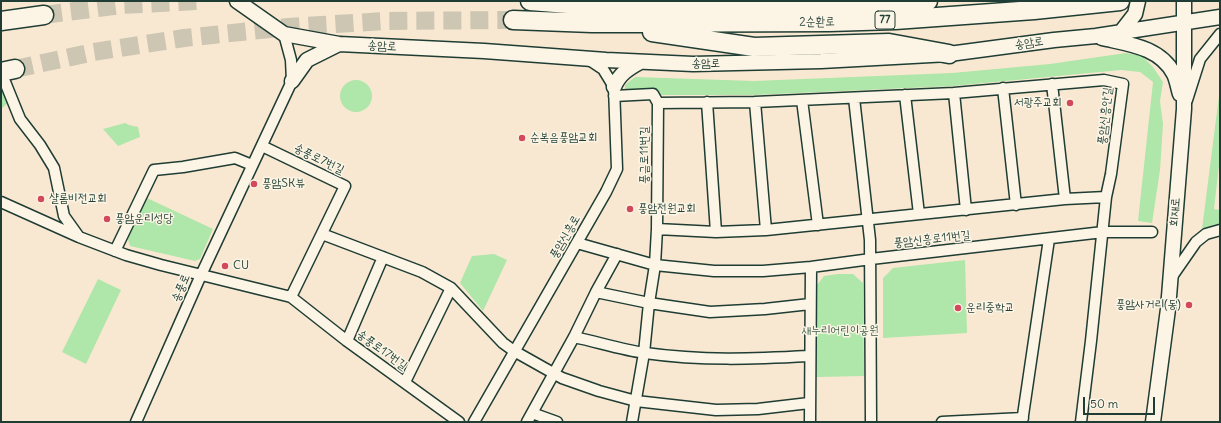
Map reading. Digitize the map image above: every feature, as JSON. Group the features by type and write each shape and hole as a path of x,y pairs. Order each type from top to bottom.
{"highway":[{"name":"2순환로","path":"530,1 618,8 846,5 928,1"},
{"name":"2순환로","path":"513,20 592,23 829,22 895,20 1034,10 1120,1"},
{"path":"1,21 44,15"},
{"path":"592,23 754,47 889,43 949,54"}],"street":[{"name":"송암로","path":"236,1 284,34 339,44 484,50 588,59 693,64 821,61 949,54 1096,36 1220,17"},
{"path":"1121,32 1135,14 1138,1"},
{"name":"회재로","path":"1153,422 1171,278 1175,209 1184,110 1184,1"},
{"name":"송풍로","path":"136,422 201,275 292,81 291,60 284,34"},
{"path":"1184,110 1200,59 1220,34"},
{"path":"1096,36 1146,49 1160,56 1169,66 1174,75 1184,110"},
{"path":"292,81 307,60 339,44"},
{"name":"풍암신흥로","path":"474,422 577,243 617,169 614,91 603,69 588,59"},
{"path":"640,62 629,68 617,78 614,91 653,94 658,103"},
{"path":"7,74 20,120 40,144 54,168 64,216 80,237"},
{"name":"풍암신흥안길","path":"658,103 755,102 954,93 1104,80 1123,84 1111,174 1106,197 1103,232"},
{"path":"1052,84 1065,199"},
{"path":"1003,88 1016,205"},
{"path":"954,93 966,210"},
{"path":"905,95 919,214"},
{"path":"854,98 868,219 871,259 871,422"},
{"path":"802,100 818,225"},
{"path":"707,102 716,232"},
{"path":"755,102 766,230"},
{"name":"풍금로11번길","path":"632,422 644,353 658,229 658,103"},
{"name":"송풍로7번길","path":"262,146 345,186 322,234"},
{"path":"115,250 154,170 183,167 235,158 252,165"},
{"path":"658,229 716,232 766,230 1065,199 1106,197"},
{"name":"송풍로17번길","path":"1,202 80,237 115,250 162,265 291,297 347,341 459,422"},
{"path":"1171,278 1196,242 1206,234 1220,230"},
{"path":"1081,422 1103,232"},
{"name":"풍암신흥로11번길","path":"577,243 655,265 714,271 763,271 811,268 871,259 1048,240 1103,232 1152,232"},
{"path":"291,297 322,234 422,272 451,288 502,343 562,378 636,401 716,410 758,409 809,403"},
{"path":"942,422 1022,420 1048,240"},
{"path":"557,422 529,418 574,337 617,254"},
{"path":"347,341 383,257"},
{"path":"810,422 809,356 811,268"},
{"path":"405,382 451,288"},
{"path":"596,292 649,303 710,312 765,309 810,304"},
{"path":"574,337 644,353 703,359 751,360 809,356"}],"green space":[{"path":"1126,53 1142,56 1153,67 1163,82 1160,101 1163,124 1160,170 1152,223 1138,221 1153,82 1140,72 1121,70 953,86 754,95 659,95 654,90 625,92 625,85 635,77 754,81 952,73 1050,64"},
{"path":"353,80 359,80 368,84 372,96 368,108 359,112 353,112 344,108 340,99 340,93 344,84"},
{"path":"1220,88 1220,157 1214,209 1220,210 1220,223 1202,229"},
{"path":"1,89 8,103 1,109"},
{"path":"125,123 138,127 140,137 118,146 103,129"},
{"path":"147,198 213,229 200,259 195,261 130,246 128,239"},
{"path":"494,254 507,260 483,311 460,283 472,256"},
{"path":"965,260 967,333 883,338 883,278 893,268"},
{"name":"새누리어린이공원","path":"853,274 863,283 864,376 816,377 817,285 824,276"},
{"path":"98,279 121,290 86,364 62,352"}],"tunnel":[{"path":"44,15 121,5 198,1"},
{"path":"15,69 94,52 184,38 289,27 385,21 513,20"}],"place":[{"name":"서광주교회","path":"1070,103"},
{"name":"순복음풍암교회","path":"522,138"},
{"name":"풍암SK뷰","path":"254,184"},
{"name":"샬롬비전교회","path":"41,199"},
{"name":"풍암전원교회","path":"630,209"},
{"name":"풍암운리성당","path":"107,219"},
{"name":"CU","path":"225,266"},
{"name":"풍암사거리(동)","path":"1189,305"},
{"name":"운리중학교","path":"958,308"}]}
